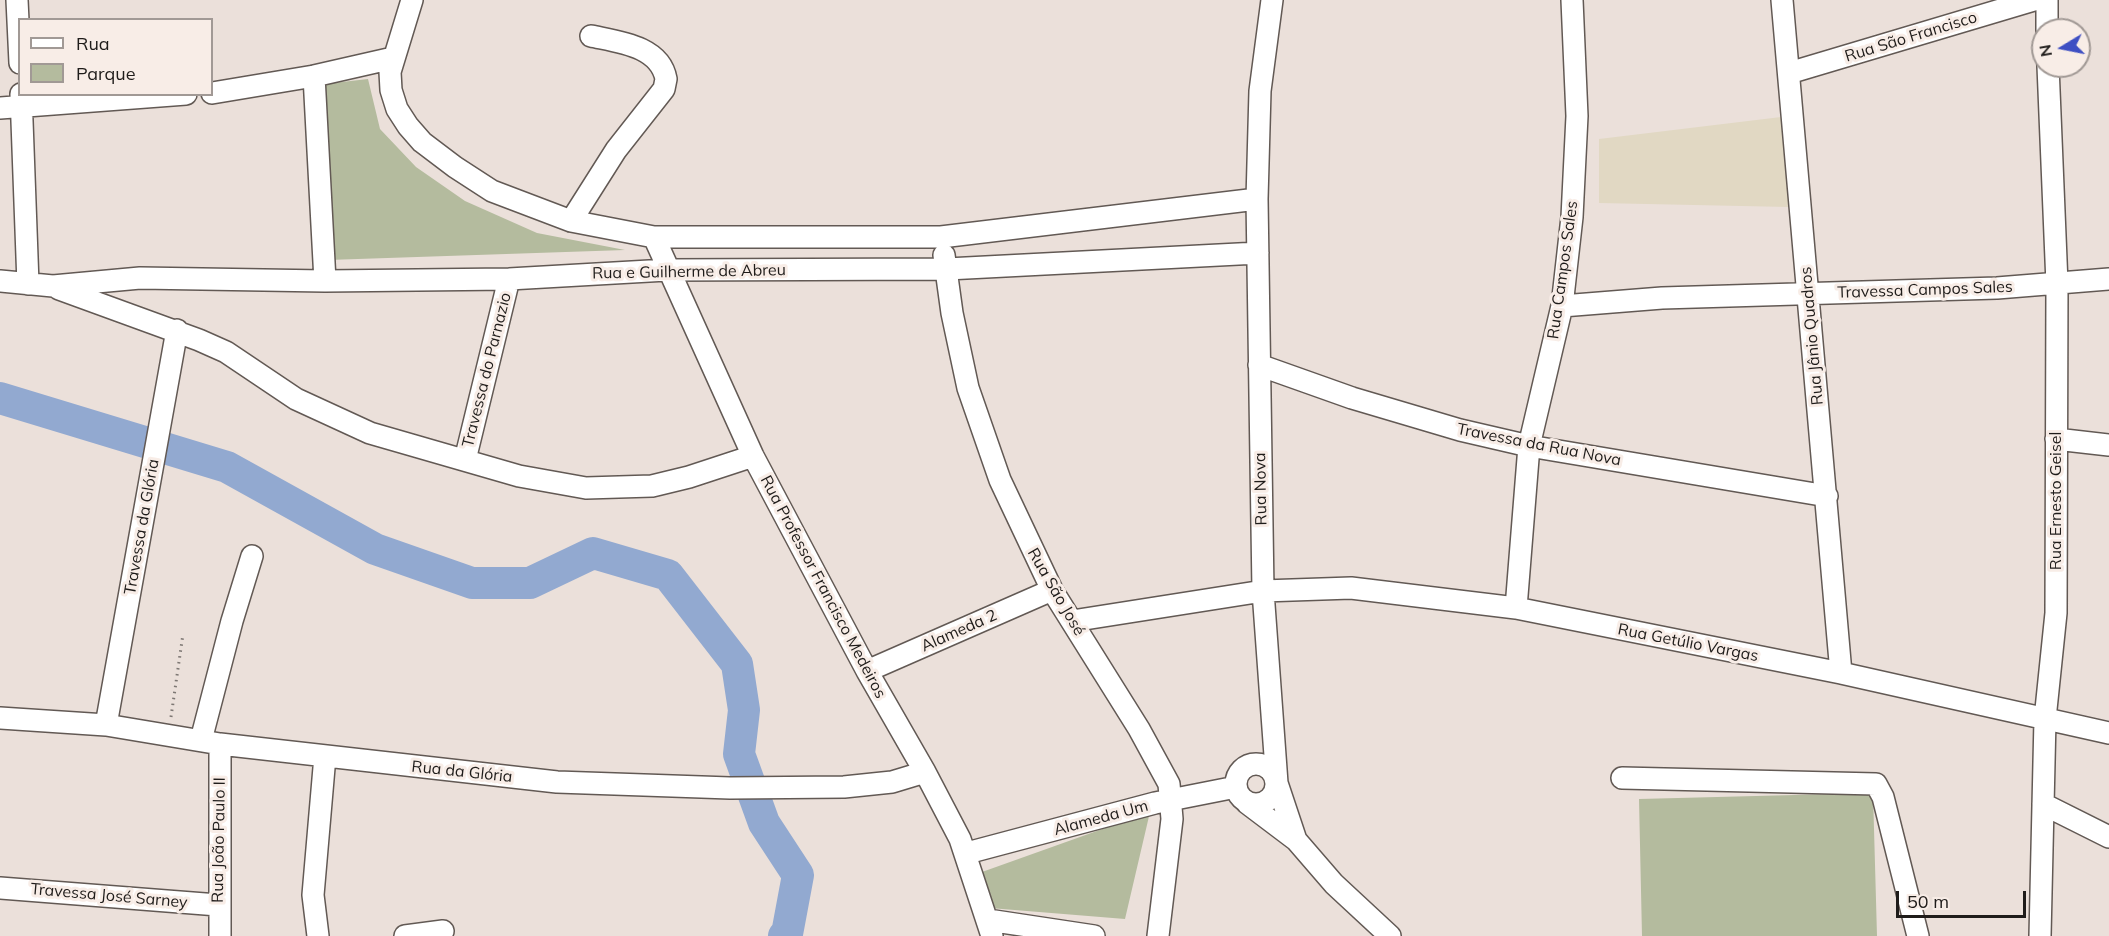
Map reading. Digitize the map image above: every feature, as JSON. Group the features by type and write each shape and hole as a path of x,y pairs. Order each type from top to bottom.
{"street":[{"path":"17,0 18,21"},
{"name":"Rua e Guilherme de Abreu","path":"412,0 390,72 397,110 422,142 492,190 571,221 654,237 940,237 1257,199"},
{"name":"Rua Nova","path":"1272,0 1260,91 1257,199 1263,591 1277,783 1296,840 1334,884 1390,936"},
{"name":"Rua Campos Sales","path":"1516,608 1521,514 1529,446 1562,306 1577,160 1572,0"},
{"name":"Rua Jânio Quadros","path":"1782,0 1841,673"},
{"name":"Rua São Francisco","path":"1789,73 2034,0"},
{"path":"2047,0 2047,18"},
{"path":"571,221 615,150 664,89 666,79 652,54 624,43 591,36"},
{"path":"213,93 314,76 393,58"},
{"path":"314,76 325,280"},
{"name":"Rua Ernesto Geisel","path":"2040,936 2044,720 2056,613 2057,284 2048,78"},
{"path":"0,108 21,99 120,96"},
{"path":"21,99 28,284"},
{"name":"Rua Professor Francisco Medeiros","path":"654,237 753,456 967,853 990,928"},
{"name":"Rua São José","path":"940,237 959,351 981,430 1021,529 1052,590 1157,760 1169,784 1172,800 1158,936"},
{"name":"Rua e Guilherme de Abreu","path":"53,286 140,278 509,279 667,270 947,269 1258,253"},
{"name":"Travessa do Parnazio","path":"465,460 509,279"},
{"name":"Travessa Campos Sales","path":"1562,306 1662,298 1944,291 2109,279"},
{"path":"0,281 53,286"},
{"name":"Travessa do Parnazio","path":"53,286 177,330 226,352 296,399 370,433 554,483 586,488 652,486 753,456"},
{"name":"Travessa da Glória","path":"106,725 177,330"},
{"name":"Travessa da Rua Nova","path":"1259,365 1352,398 1460,430 1529,446 1827,496"},
{"path":"2056,439 2109,445"},
{"name":"Rua João Paulo II","path":"220,936 211,742 232,621 252,556"},
{"name":"Rua Getúlio Vargas","path":"1263,591 1351,588 1516,608 1841,673 2109,733"},
{"name":"Alameda 2","path":"867,671 1052,590"},
{"path":"1072,621 1263,591"},
{"name":"Rua da Glória","path":"0,718 106,725 168,733 211,742 556,782 730,788 870,786 925,772"},
{"path":"1274,745 1238,774 1241,795 1296,840"},
{"path":"318,936 314,896 325,756"},
{"path":"1241,795 1260,804 1266,802 1271,797 1277,783 1267,768 1248,766"},
{"path":"1622,778 1876,784 1883,797 1918,936"},
{"name":"Alameda Um","path":"967,853 1172,800 1241,795"},
{"path":"2043,804 2109,837"},
{"name":"Travessa José Sarney","path":"0,888 219,905"},
{"path":"990,928 1094,936"},
{"path":"405,936 442,931"}],"path":[{"path":"168,733 183,634"}],"shaded area":[{"path":"1781,117 1789,207 1599,203 1599,139"}],"green space":[{"path":"368,79 380,129 416,167 465,201 537,233 625,250 328,260 316,85"},
{"path":"1873,793 1877,936 1642,936 1639,799"},
{"path":"1150,812 1125,919 990,908 982,872"}],"waterway":[{"path":"0,398 227,467 375,549 472,583 530,583 593,553 668,575 737,664 744,710 739,754 764,823 798,875 787,934 784,936"}]}
